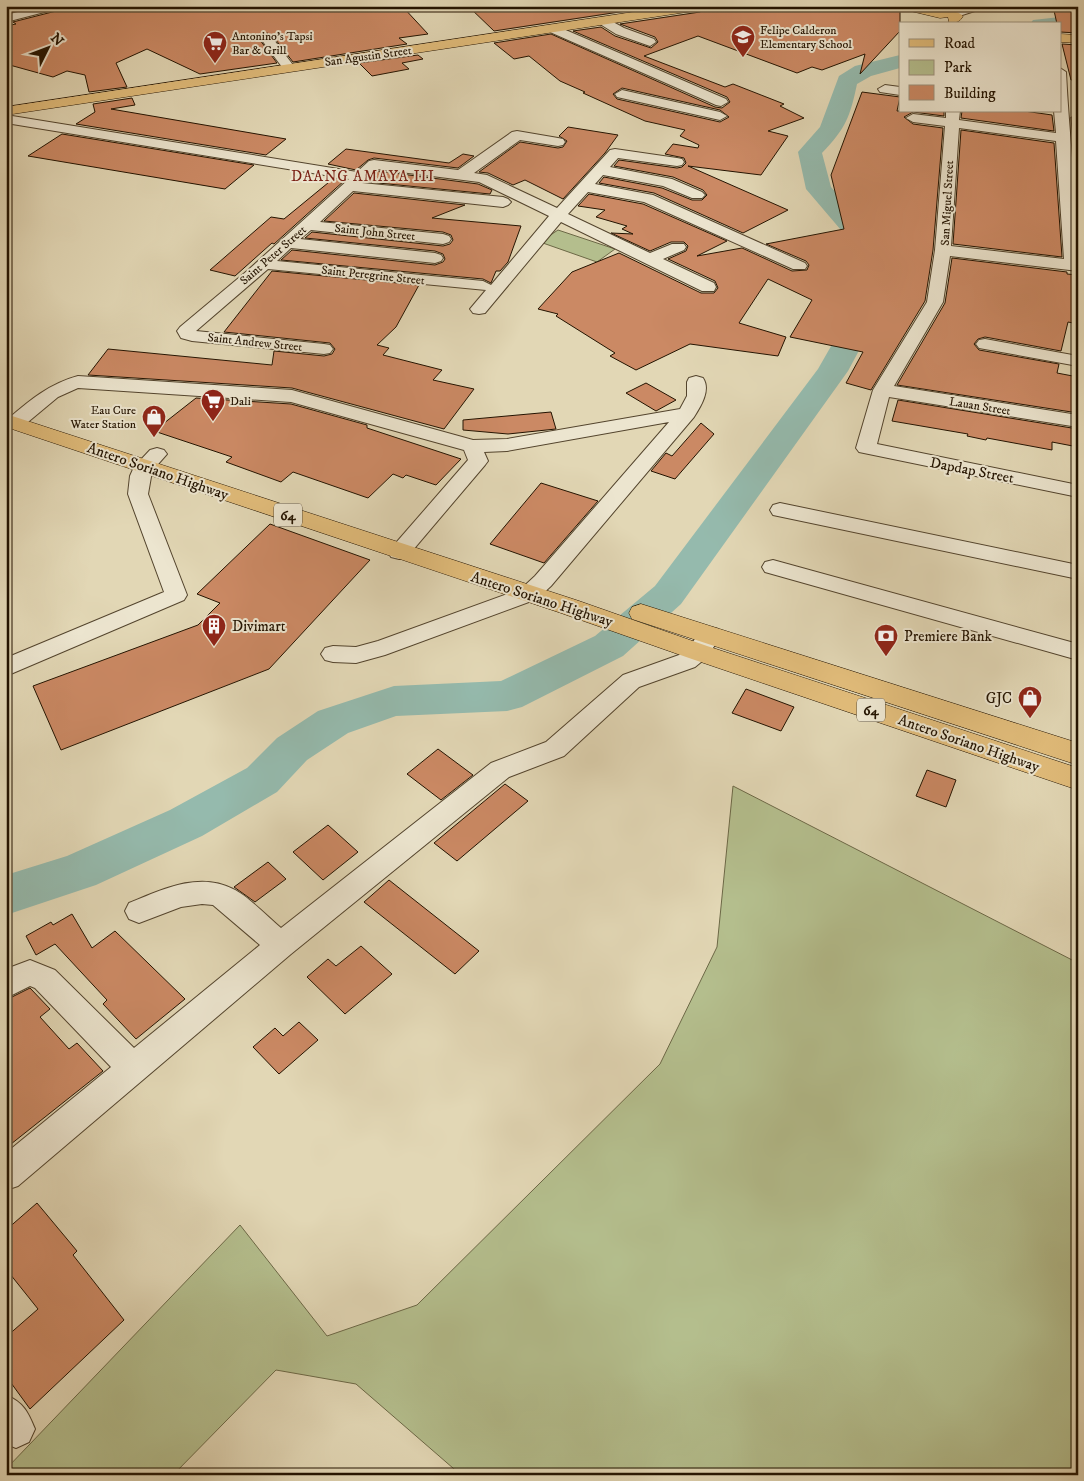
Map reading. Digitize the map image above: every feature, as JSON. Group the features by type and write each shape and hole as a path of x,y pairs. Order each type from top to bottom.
{"main road":[{"name":"San Agustin Street","path":"6,111 700,6"},
{"path":"906,6 940,14 939,16 942,18 958,19"},
{"path":"1062,38 1078,38"},
{"name":"Antero Soriano Highway","path":"14,414 669,631 1078,779"},
{"name":"Antero Soriano Highway","path":"704,644 1078,754"}],"street":[{"path":"6,9 11,6"},
{"path":"6,19 56,6"},
{"path":"958,19 980,6"},
{"path":"604,21 620,31 650,42"},
{"path":"554,29 665,78 720,109 617,95 665,78"},
{"path":"267,39 289,68"},
{"path":"885,89 899,91"},
{"path":"1054,112 1063,138 1076,266"},
{"path":"913,118 952,117 1063,138"},
{"name":"San Miguel Street","path":"952,117 943,250 1076,266"},
{"path":"6,118 357,181 503,202"},
{"path":"460,175 511,137 517,135 558,142"},
{"path":"479,309 559,214 615,153 676,162"},
{"name":"Saint Peter Street","path":"187,334 186,331 308,225 374,164 460,175"},
{"path":"600,170 667,182 697,195"},
{"path":"460,175 482,178 708,287"},
{"path":"584,187 648,198 799,266"},
{"name":"Saint John Street","path":"308,225 443,239"},
{"path":"650,259 678,247"},
{"path":"282,248 435,258"},
{"name":"Saint Peregrine Street","path":"258,269 479,279 356,263 282,248"},
{"path":"882,390 935,302 943,250"},
{"path":"258,269 466,297"},
{"name":"Saint Andrew Street","path":"187,334 324,349"},
{"path":"985,344 1078,360"},
{"path":"14,414 66,384 78,382 292,396 472,446 507,445 687,413"},
{"path":"333,654 356,655 386,647 536,588 687,413 696,396 696,382"},
{"name":"Lauan Street","path":"882,390 1078,421"},
{"name":"Dapdap Street","path":"882,390 866,448 1078,491"},
{"path":"405,545 478,462 472,446"},
{"path":"6,668 176,595 138,494 138,480 150,460"},
{"path":"780,510 1078,572"},
{"path":"773,567 1078,652"},
{"path":"6,1174 280,946 500,770 556,749 631,681 687,661 704,644"},
{"path":"139,911 178,896 199,892 214,893 224,897 280,946"},
{"path":"6,985 30,973 45,978 133,1069"}],"green space":[{"path":"558,230 615,249 597,262 540,242"},
{"path":"733,786 1078,963 1078,1475 461,1475 356,1384 276,1370 173,1475 6,1475 6,1469 240,1225 327,1336 417,1305 660,1064 717,947"}],"building":[{"path":"64,6 402,6 428,34 399,38 407,44 293,62 272,35 267,33 260,37 260,40 277,63 200,74 147,49 116,63 127,87 89,92 85,75 67,71 53,77 6,64 6,26 16,24 13,22 60,10"},
{"path":"468,6 659,6 494,31"},
{"path":"708,6 899,6 900,10 899,32 860,74 865,54 822,70 812,67 797,73 698,36 644,56 725,87 733,84 784,104 780,106 804,118 768,131 788,136 761,175 688,166 788,210 743,233 654,193 599,183 604,177 662,188 692,200 702,200 707,195 703,190 673,177 614,166 619,160 677,168 682,167 686,163 684,158 665,154 673,144 698,148 699,145 680,136 685,130 645,121 583,93 585,92 560,81 529,56 514,59 494,43 551,34 715,107 722,108 730,102 727,97 573,31 601,27 615,36 651,48 658,42 655,37 620,24 700,12","holes":["622,88 720,110 729,117 720,122 617,99 613,94"]},
{"path":"1053,6 1078,6 1078,33 1062,32 1062,22 1057,22"},
{"path":"1062,44 1078,45 1078,79 1071,80"},
{"path":"418,55 423,59 402,63 409,69 372,76 359,63"},
{"path":"862,92 899,97 897,111 913,112 904,117 913,124 943,128 933,250 925,301 871,390 846,383 863,352 790,337 812,300 768,279 739,323 786,337 778,356 690,344 636,370 610,356 615,353 556,316 558,314 538,309 572,272 619,253 701,293 714,293 718,288 715,281 668,259 686,251 688,246 684,242 671,242 650,251 611,233 633,234 622,229 627,226 596,217 605,210 578,206 589,194 643,204 727,241 697,256 742,248 792,271 807,270 809,265 806,261 766,244 844,229 831,175"},
{"path":"132,98 135,105 111,109 286,139 266,155 76,124 95,112 93,104"},
{"path":"913,112 944,112 944,116"},
{"path":"962,112 1031,112 1052,115 1054,131 961,118"},
{"path":"1071,117 1078,118 1078,210 1075,171"},
{"path":"568,127 618,135 605,153 563,199 525,180 513,185 488,173 479,172 520,142 558,148 563,147 567,141 559,136"},
{"path":"961,130 1054,143 1062,257 953,244"},
{"path":"62,134 254,165 225,189 28,156"},
{"path":"346,149 449,163 463,154 474,156 458,168 374,158 368,160 356,170 328,164"},
{"path":"378,171 478,184 492,190 490,194 368,182"},
{"path":"334,178 345,180 274,244 272,243 235,276 210,270 271,217 284,219"},
{"path":"354,193 465,205 432,218 521,226 508,262 500,271 496,271 491,283 483,279 281,260 292,250 435,265 443,262 445,259 443,254 435,251 305,238 312,232 443,246 450,244 453,240 451,235 443,232 324,221"},
{"path":"952,258 1067,272 1067,274 1078,275 1078,324 1068,322 1061,351 985,337 978,339 974,344 979,350 1059,364 1057,373 1078,377 1078,413 897,385 945,303"},
{"path":"272,271 419,285 396,327 377,345 389,348 383,355 442,370 433,380 474,389 444,429 292,388 88,375 108,349 272,365 274,351 324,356 332,354 335,349 330,343 224,332"},
{"path":"646,383 676,400 656,411 626,393"},
{"path":"196,398 291,404 367,425 367,428 461,459 436,485 406,475 403,478 393,474 368,498 293,472 281,482 226,462 232,457 154,431"},
{"path":"898,400 1078,429 1078,447 1052,442 1052,450 987,438 986,440 967,436 968,434 892,421"},
{"path":"551,412 556,429 508,434 463,430 463,420"},
{"path":"701,423 714,434 675,479 651,471 666,453 672,456"},
{"path":"541,483 598,501 544,563 490,544"},
{"name":"Divimart","path":"270,524 370,560 269,669 61,750 33,686 198,625 220,603 197,594"},
{"path":"746,689 794,707 781,731 732,713"},
{"path":"438,749 473,775 441,800 407,774"},
{"path":"927,770 956,780 946,807 916,796"},
{"path":"505,784 528,801 457,861 434,843"},
{"path":"328,825 358,852 323,880 293,852"},
{"path":"268,862 286,879 255,902 234,887"},
{"path":"389,880 479,951 455,974 364,902"},
{"path":"72,914 92,948 115,931 185,999 136,1039 103,1004 107,1000 55,944 36,955 26,936 51,922 53,925"},
{"path":"361,946 392,974 345,1014 307,977 328,959 336,966"},
{"path":"30,988 50,1009 40,1017 69,1049 77,1043 103,1071 6,1148 6,1000"},
{"path":"299,1022 318,1040 279,1074 253,1047 275,1028 283,1036"},
{"path":"37,1203 77,1251 73,1255 124,1320 30,1409 6,1376 6,1337 38,1309 6,1269 6,1230"}],"waterway":[{"path":"1062,22 1078,21"},
{"path":"6,895 80,871 186,823 262,780 292,749 333,722 394,701 507,696 609,646 668,595 832,371 884,278 864,240 819,189 810,152 831,130 841,105 847,81 863,71 899,61"}],"place":[{"name":"Felipe Calderon Elementary School","path":"743,58"},
{"name":"Antonino's Tapsi Bar & Grill","path":"215,64"},
{"name":"Dali","path":"213,422"},
{"name":"Eau Cure Water Station","path":"154,438"},
{"name":"Divimart","path":"214,647"},
{"name":"Premiere Bank","path":"886,657"},
{"name":"GJC","path":"1030,719"}],"district":[{"name":"DAANG AMAYA III","path":"363,176"}]}
